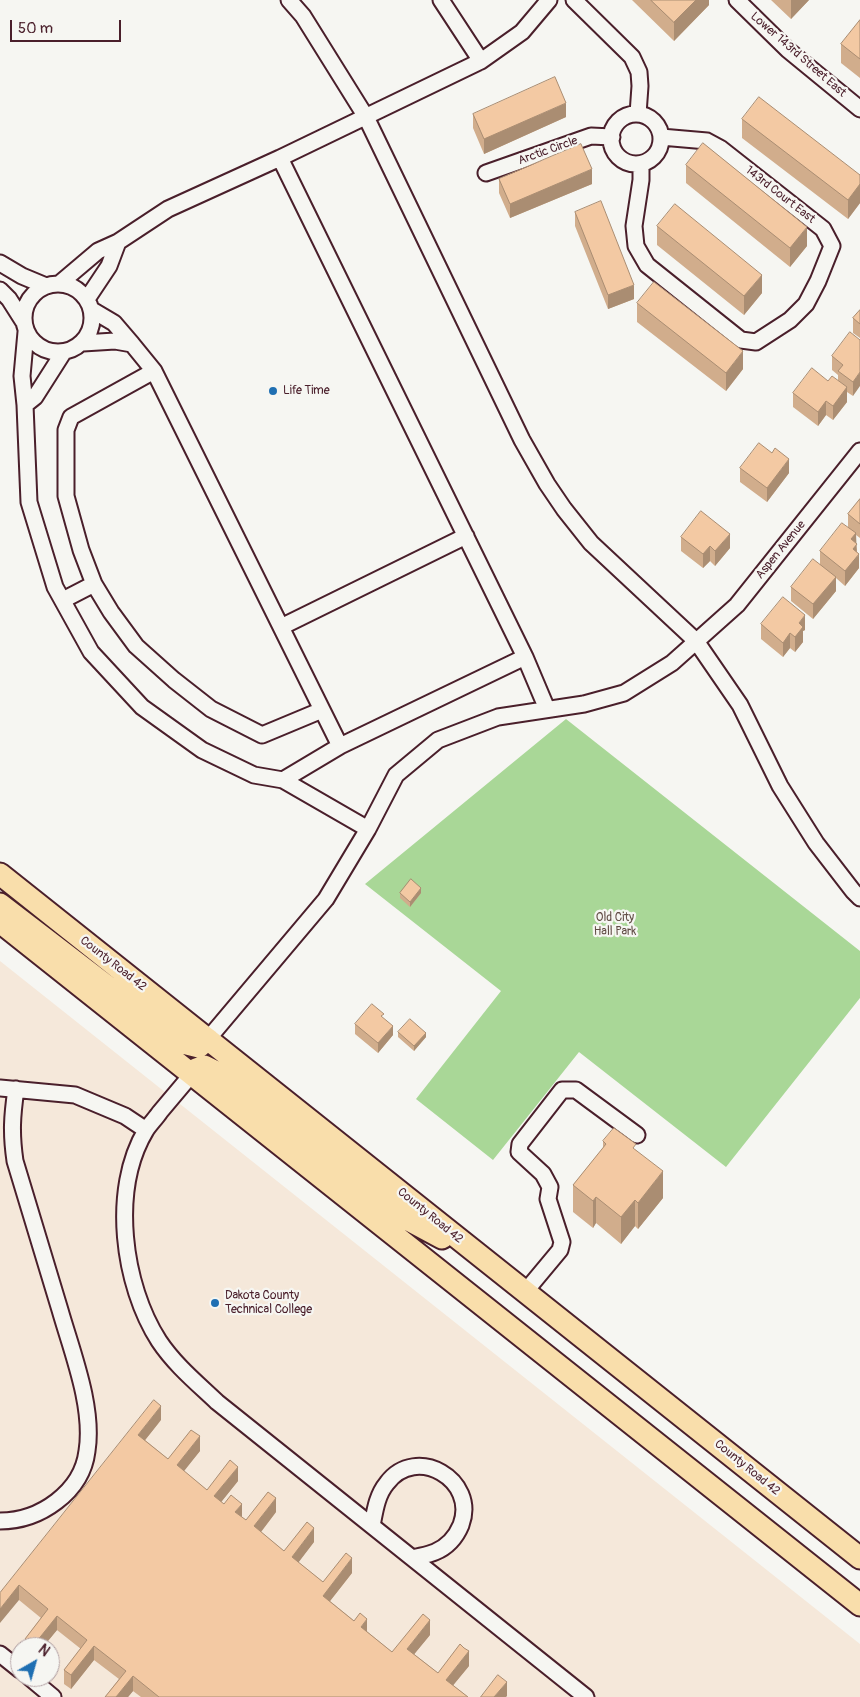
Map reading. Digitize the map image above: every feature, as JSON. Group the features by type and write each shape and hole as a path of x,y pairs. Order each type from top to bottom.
{"highway":[{"name":"County Road 42","path":"0,874 860,1558"},
{"path":"0,904 171,1035 183,1042 199,1047 208,1039"},
{"path":"0,922 860,1605"},
{"path":"192,1074 196,1069 204,1066 216,1072 402,1216 425,1230 482,1258"},
{"path":"687,1467 740,1496 797,1536 860,1586"}],"street":[{"path":"289,0 303,16 366,117 522,440 547,484 564,509 591,542 696,641 740,705 780,786 816,843 860,898"},
{"path":"441,0 481,61"},
{"path":"368,829 283,780 254,775 202,750 142,707 91,652 56,587 29,502 22,376 24,310 29,299 37,291 53,285 98,251 118,242 168,209 280,158 481,61 522,32 549,0"},
{"path":"574,0 632,57 640,79 638,114"},
{"name":"Lower 143rd Street East","path":"737,0 788,50 860,109"},
{"path":"638,114 654,121 658,126 661,137 660,149 652,159 641,164 633,164 620,158 615,152 612,137 620,120 638,114"},
{"name":"Arctic Circle","path":"486,173 592,136 612,137"},
{"name":"143rd Court East","path":"641,164 641,180 634,226 636,246 647,265 741,340 756,342 790,320 806,304 818,282 832,246 823,229 720,148 707,141 661,137"},
{"path":"280,158 525,657 548,709"},
{"path":"0,290 9,299 32,341 41,348 51,352 63,353 74,350 83,343 90,333 93,322 90,305 109,266 118,242"},
{"path":"0,263 22,276 53,285 69,285 79,291 90,305 114,323 154,371 340,746"},
{"path":"83,343 114,341 132,344"},
{"path":"25,405 34,397 63,353"},
{"path":"154,371 71,417 66,430 66,496 81,550 94,584 111,612 136,646 174,680 211,709 262,735 322,710"},
{"name":"Aspen Avenue","path":"208,1039 326,899 368,829 396,775 438,740 498,717 584,704 624,693 672,663 737,605 860,451"},
{"path":"281,627 466,536"},
{"path":"63,600 94,584"},
{"path":"283,780 340,746 525,657"},
{"path":"192,1074 146,1130 132,1160 126,1191 124,1212 132,1280 142,1310 159,1341 176,1364 217,1402 586,1697"},
{"path":"0,1088 74,1095 125,1116 146,1130"},
{"path":"0,1521 12,1521 33,1516 58,1501 83,1468 88,1450 87,1422 81,1379 15,1161 11,1138 11,1118 16,1090"},
{"path":"525,1292 560,1250 562,1242 548,1199 550,1187 544,1174 519,1152 520,1144 562,1090 576,1090 637,1135"},
{"path":"372,1526 375,1507 380,1494 398,1472 411,1467 425,1466 447,1475 455,1483 462,1495 464,1518 460,1528 455,1537 446,1545 436,1551 413,1558"},
{"path":"0,1654 10,1662"},
{"path":"40,1687 53,1697"}],"shaded area":[{"name":"Dakota County Technical College","path":"0,961 860,1644 860,1697 0,1697"}],"green space":[{"name":"Old City Hall Park","path":"566,719 860,951 860,998 726,1167 579,1052 493,1160 416,1099 501,991 365,884"}],"building":[{"path":"651,0 696,0 674,22"},
{"path":"860,20 860,59 841,44"},
{"path":"555,77 566,103 484,139 473,114"},
{"path":"759,97 860,175 860,184 848,200 742,119"},
{"path":"703,143 807,227 790,248 686,165"},
{"path":"581,144 592,169 510,204 499,179"},
{"path":"601,201 634,285 608,295 575,212"},
{"path":"675,204 762,275 744,296 657,226"},
{"path":"654,282 743,351 726,373 637,303"},
{"path":"860,310 860,324 853,318"},
{"path":"850,332 860,340 860,372 853,382 838,371 843,365 832,356"},
{"path":"812,368 828,381 832,376 847,387 833,406 826,401 818,412 793,393"},
{"path":"759,443 772,453 775,448 789,459 767,488 740,468"},
{"path":"860,499 860,524 848,514"},
{"path":"701,511 730,534 715,551 710,546 703,554 681,537"},
{"path":"842,523 856,533 851,539 857,544 853,549 859,554 845,571 820,551"},
{"path":"813,559 836,577 813,604 791,587"},
{"path":"783,597 805,615 799,623 803,627 795,637 790,633 783,643 761,624"},
{"path":"411,879 421,888 410,902 400,893"},
{"path":"372,1004 384,1014 381,1016 393,1026 378,1043 355,1024"},
{"path":"410,1019 426,1033 414,1046 398,1032"},
{"path":"614,1128 636,1144 633,1148 663,1171 638,1203 635,1200 621,1217 596,1197 593,1201 573,1185 606,1144 603,1141"},
{"path":"154,1400 161,1406 138,1435 168,1459 191,1430 200,1436 177,1465 207,1490 230,1460 238,1467 214,1496 224,1504 231,1495 242,1504 235,1512 246,1520 268,1492 276,1498 254,1526 284,1551 307,1522 314,1528 292,1557 323,1582 346,1553 352,1558 323,1596 354,1621 360,1613 367,1619 361,1627 392,1652 423,1614 430,1620 407,1649 438,1673 460,1644 469,1651 446,1680 468,1697 159,1697 133,1676 116,1697 105,1697 126,1671 94,1646 71,1675 64,1670 87,1640 57,1616 40,1637 27,1637 48,1609 19,1585 0,1609 0,1593"},
{"path":"498,1675 507,1682 494,1697 481,1697"}],"place":[{"name":"Life Time","path":"273,391"},
{"name":"Dakota County Technical College","path":"215,1303"}]}
